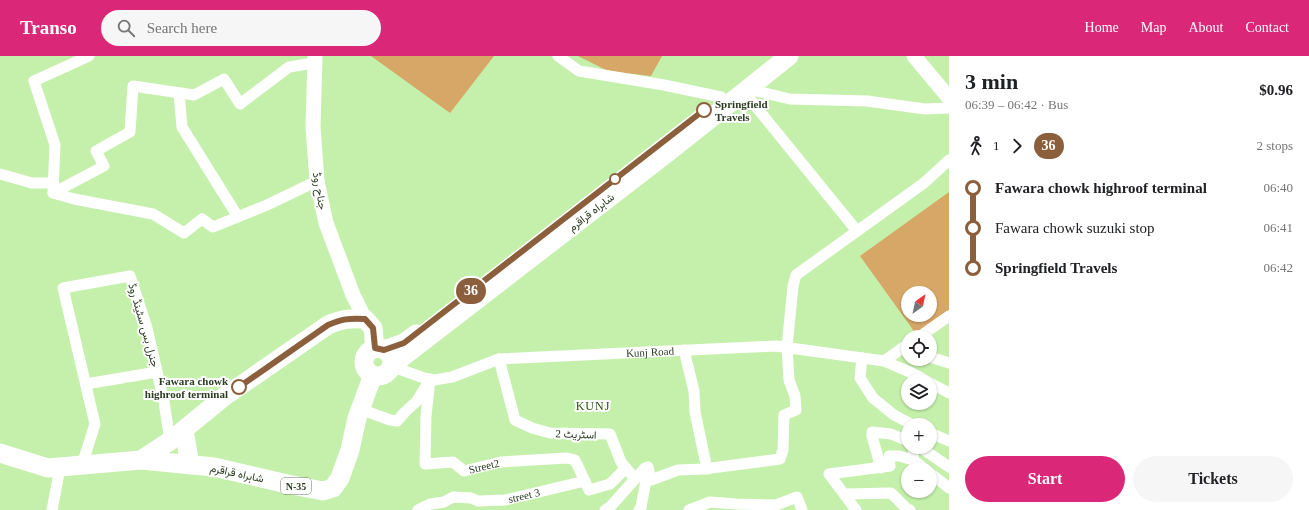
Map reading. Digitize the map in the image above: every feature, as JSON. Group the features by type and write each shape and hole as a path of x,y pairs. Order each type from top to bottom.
{"highway":[{"name":"شاہراہ قراقرم","path":"383,355 389,370 382,376 373,375 366,370 364,361 367,353 383,355 404,343 772,56"},
{"name":"شاہراہ قراقرم","path":"383,355 634,179 789,56"},
{"name":"شاہراہ قراقرم","path":"141,460 177,436 225,396 328,325 341,319 365,319"},
{"path":"365,319 373,328 383,355"},
{"name":"شاہراہ قراقرم","path":"0,454 48,468 141,460 190,465 214,468 323,491 333,488 340,478 350,450 360,409 373,375"},
{"path":"177,436 190,465"}],"main road":[{"path":"914,56 949,100"},
{"name":"جناح روڈ","path":"314,60 313,127 317,181 326,223 353,295 365,319"}],"street":[{"path":"54,188 55,145 34,81 89,56"},
{"path":"558,56 579,71 664,85 721,97"},
{"path":"54,188 104,166 96,151 130,132 133,86 194,95 224,79 240,104 289,66 314,60"},
{"path":"746,91 790,98 867,101 925,109 949,100"},
{"path":"746,91 857,231"},
{"path":"179,93 182,127 238,217"},
{"path":"648,467 651,480 678,470 707,469 780,460 783,450 784,415 796,410 795,396 789,380 787,347 793,286 796,275 924,183 949,160"},
{"path":"0,174 54,188 74,199 153,214 184,233 202,219 213,227 317,181"},
{"name":"جنرل بس سٹینڈ روڈ","path":"82,465 95,424 63,288 130,276 147,328 164,402 177,436"},
{"path":"928,330 949,316"},
{"name":"Kunj Road","path":"383,355 434,380 452,377 499,359 776,346 884,361 914,374"},
{"path":"684,350 694,391 695,412 707,469"},
{"path":"884,361 901,350"},
{"path":"862,358 860,378 873,398 901,419"},
{"name":"اسٹریٹ 2","path":"499,359 515,420 532,428 550,433 610,434 621,462 635,479"},
{"path":"937,359 949,363"},
{"name":"جنرل بس سٹینڈ روڈ","path":"86,384 157,372"},
{"path":"360,409 397,422 417,401 430,379"},
{"name":"Street2","path":"430,379 426,416 425,464 453,462 464,471 501,462 567,458 575,460 585,481"},
{"path":"937,387 949,393"},
{"path":"881,468 872,432 891,434 901,438"},
{"path":"937,437 949,441"},
{"path":"913,454 913,460"},
{"path":"930,454 949,467"},
{"path":"856,510 830,474 890,466 889,456 899,456 916,462"},
{"path":"605,510 611,506 645,468 648,467"},
{"path":"639,510 641,507 648,467"},
{"path":"52,510 60,468"},
{"path":"585,481 589,490 610,484 626,468"},
{"path":"937,479 949,488"},
{"name":"street 3","path":"418,510 430,504 444,502 453,497 471,498 478,501 505,500 585,481"},
{"path":"845,494 891,493 907,509 910,510"},
{"path":"689,510 710,502 736,504 776,504 797,497 802,510"}],"shaded area":[{"path":"371,56 494,56 450,113"},
{"path":"578,56 662,56 651,76 608,71"},
{"path":"949,192 949,310 937,319 937,286 901,286 901,313 860,256"},
{"path":"907,322 932,322 922,330 913,330"}],"bus line":[{"name":"36","path":"239,387 328,325 341,319 365,319 373,328 375,348 384,350 404,343 704,110"}],"place":[{"name":"Springfield Travels","path":"704,110"},
{"name":"Fawara chowk highroof terminal","path":"239,387"}],"district":[{"name":"KUNJ","path":"593,406"}]}
